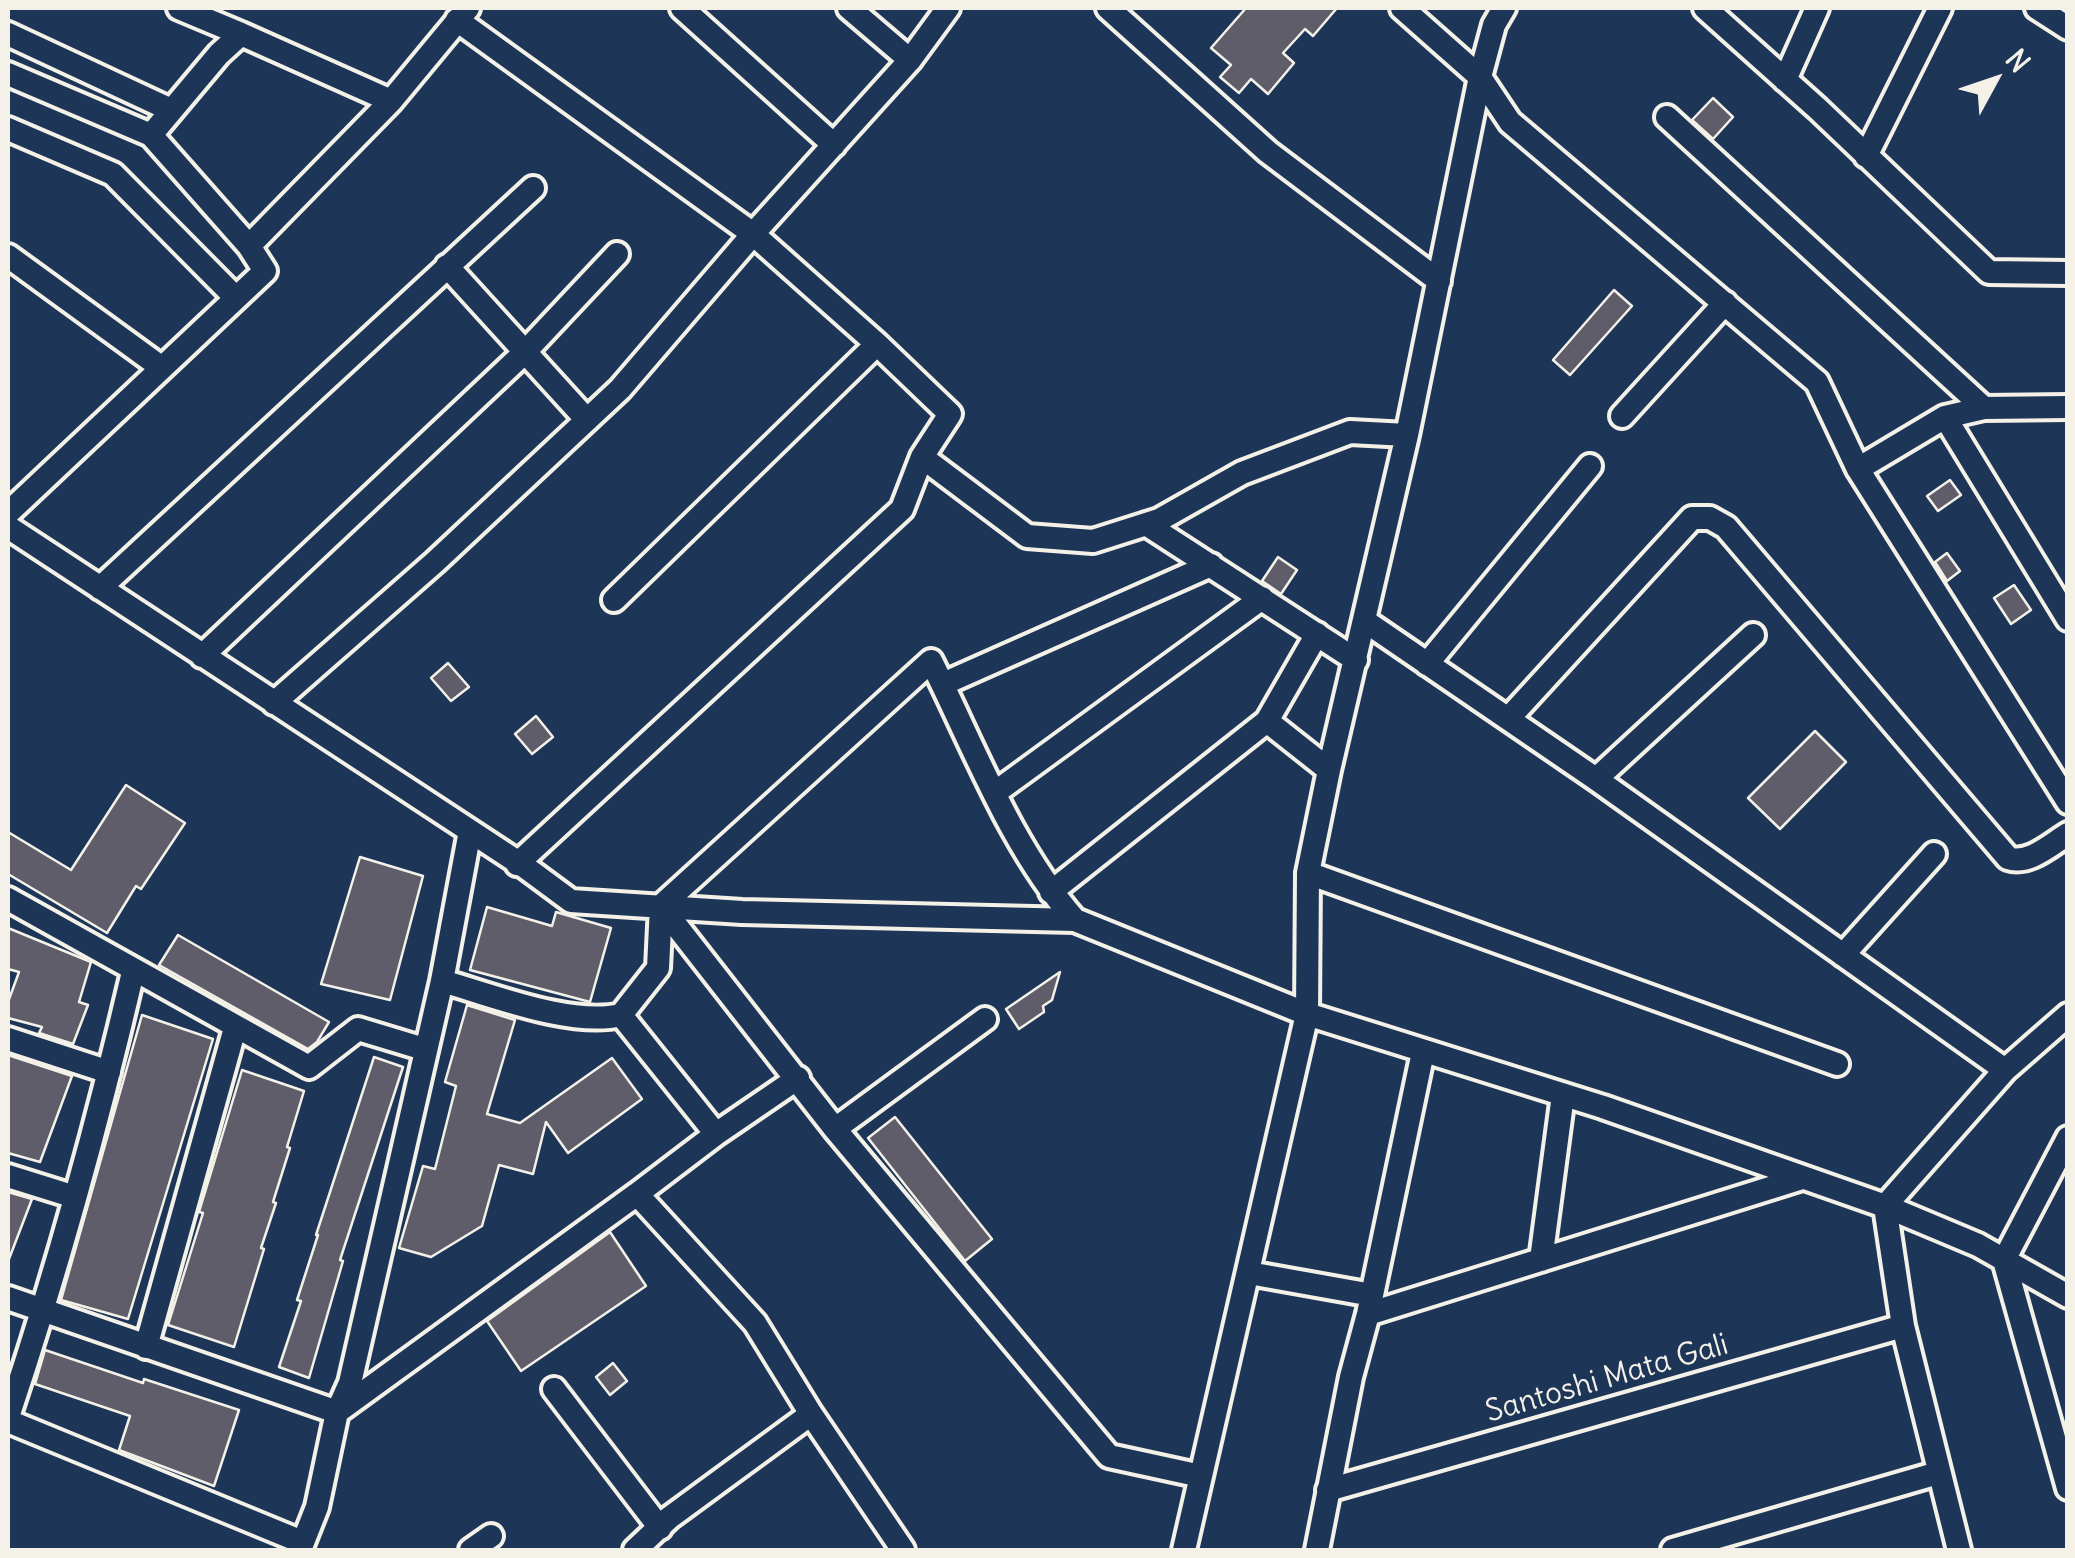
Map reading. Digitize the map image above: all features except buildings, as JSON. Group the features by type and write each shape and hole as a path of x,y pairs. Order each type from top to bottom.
{"street":[{"path":"682,8 834,145"},
{"path":"849,8 910,60"},
{"path":"274,702 436,562 620,389 752,234 910,60 948,8"},
{"path":"1108,8 1268,152 1438,282"},
{"path":"1402,8 1480,77 1510,122 1817,382 1858,468 2068,802"},
{"path":"1184,1550 1307,1014 1308,873 1329,770 1407,436 1480,77 1494,25 1504,8"},
{"path":"1705,8 1989,272 2068,273"},
{"path":"1785,80 1817,8"},
{"path":"1866,156 1940,8"},
{"path":"2037,8 2068,28"},
{"path":"188,9 391,102"},
{"path":"248,246 391,102 462,14 752,234 950,414 922,457 902,508 517,864"},
{"path":"8,34 172,110"},
{"path":"151,135 219,54 241,34"},
{"path":"8,74 151,135 248,246 264,271 8,513"},
{"path":"1667,117 1984,408"},
{"path":"8,129 112,174 236,298"},
{"path":"100,588 533,188"},
{"path":"202,656 524,353 617,254"},
{"path":"8,256 162,368"},
{"path":"446,266 586,420"},
{"path":"1622,416 1724,303"},
{"path":"614,600 877,344"},
{"path":"1858,468 1945,417 1984,408 2068,407"},
{"path":"1945,417 2065,609"},
{"path":"922,457 1028,536 1092,541 1146,524 1242,473 1350,432 1407,436"},
{"path":"1428,664 1590,466"},
{"path":"1508,719 1692,518 1710,518 1726,527 2008,858 2028,858 2068,834"},
{"path":"1146,524 1356,660"},
{"path":"8,527 571,901 762,912 1075,920 1307,1014 1563,1095 1885,1206 2004,1260 2068,1296"},
{"path":"943,684 1211,565"},
{"path":"996,792 1262,598"},
{"path":"1365,620 2005,1070"},
{"path":"1051,892 1267,721 1317,634"},
{"path":"1596,779 1753,635"},
{"path":"442,981 548,1010 602,1020 621,1015 658,968 661,906 931,660 1051,892 1075,920"},
{"path":"1267,721 1329,770"},
{"path":"133,972 110,1072 43,1311 8,1419 301,1546 317,1507 337,1412 350,1382 442,981 470,832"},
{"path":"1844,955 1934,854"},
{"path":"1308,873 1837,1064"},
{"path":"8,899 309,1067 358,1029 424,1049"},
{"path":"661,906 836,1129 1109,1456 1201,1476"},
{"path":"621,1015 716,1134"},
{"path":"1959,1550 1903,1326 1885,1206 2005,1070 2068,1015"},
{"path":"836,1129 985,1020"},
{"path":"146,1346 235,1028"},
{"path":"8,1039 110,1072"},
{"path":"1317,1550 1423,1052"},
{"path":"337,1412 798,1078"},
{"path":"1541,1260 1563,1095"},
{"path":"2068,1138 2004,1260 2068,1488"},
{"path":"8,1176 75,1197"},
{"path":"1249,1272 1370,1304 1541,1260 1802,1178"},
{"path":"636,1194 755,1323 903,1550"},
{"path":"8,1298 337,1412"},
{"name":"Santoshi Mata Gali","path":"1328,1490 1903,1326"},
{"path":"554,1390 660,1528"},
{"path":"635,1550 669,1518 811,1414"},
{"path":"1673,1550 1938,1473"},
{"path":"470,1550 492,1536"}]}
